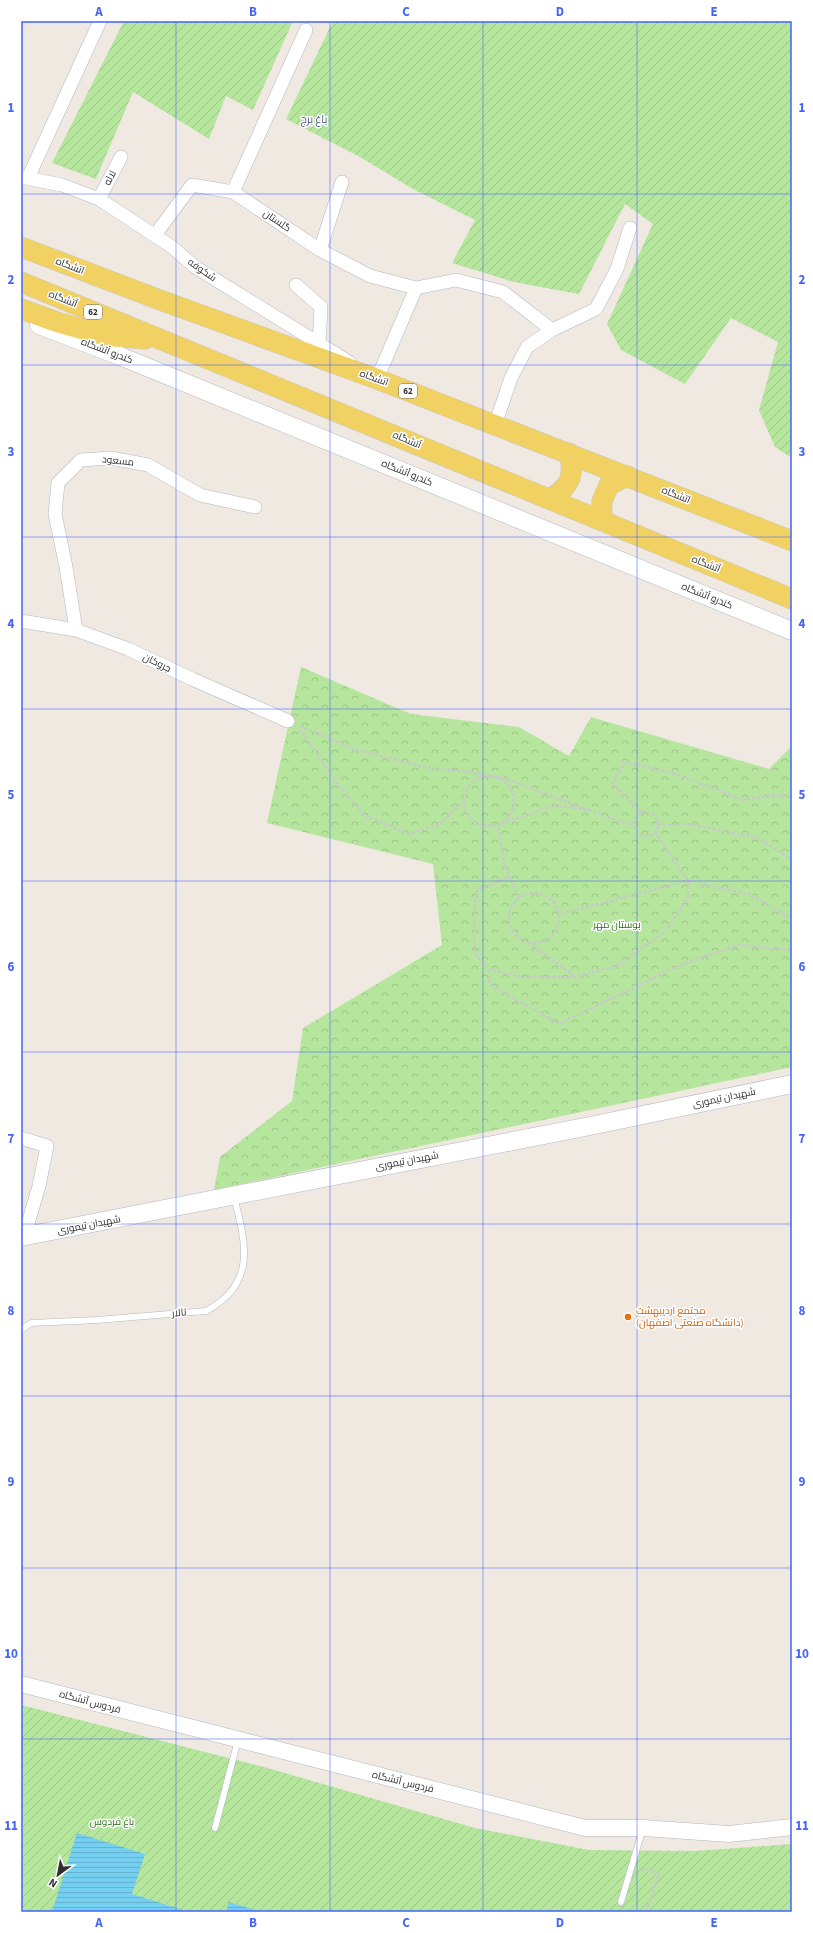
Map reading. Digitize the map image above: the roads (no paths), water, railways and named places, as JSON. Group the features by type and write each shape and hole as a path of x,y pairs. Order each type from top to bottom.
{"main road":[{"name":"اتشگاه","path":"21,247 160,300 377,379 792,541"},
{"name":"آتشگاه","path":"21,282 792,599"},
{"path":"21,309 57,322 107,336 165,341"},
{"name":"کندرو آتشگاه","path":"21,318 127,359 792,631"},
{"path":"550,499 562,491 571,479 572,467 569,453"},
{"path":"602,521 602,501 609,485 628,476"},
{"path":"761,586 792,613"},
{"name":"شهیدان تیموری","path":"22,1237 582,1128 792,1084"}],"street":[{"path":"25,178 100,21"},
{"path":"233,192 306,30"},
{"name":"لاله","path":"99,199 120,157"},
{"name":"شکوفه","path":"25,178 62,184 99,199 172,247 195,268 377,379"},
{"path":"320,250 342,182"},
{"name":"گلستان","path":"155,235 192,185 233,192 320,250 370,276 416,288"},
{"path":"495,425 511,378 527,347 552,330 596,309 617,269 630,228"},
{"path":"377,379 416,288 456,280 503,292 552,330"},
{"path":"296,285 321,307 319,344"},
{"name":"مسعود","path":"76,630 66,567 55,514 58,483 81,460 111,458 148,465 200,495 255,507"},
{"name":"جروکان","path":"21,621 76,630 128,649 288,721"},
{"path":"21,1138 47,1146 39,1186 22,1237"},
{"name":"فردوس آتشگاه","path":"21,1684 585,1828 643,1828 729,1834 792,1827"}],"lane":[{"name":"تالار","path":"21,1330 31,1323 98,1320 206,1311 221,1303 238,1283 245,1265 245,1247 234,1195"},
{"path":"215,1828 238,1740"},
{"path":"621,1902 643,1828"}],"water":[{"path":"77,1833 145,1854 132,1894 183,1910 183,1912 52,1912"},
{"path":"229,1902 261,1912 226,1912"}],"place":[{"name":"مجتمع اردیبهشت (دانشگاه صنعتی اصفهان)","path":"628,1317"}],"district":[{"name":"باغ برج","path":"314,119"}],"park label":[{"name":"بوستان مهر","path":"617,925"},
{"name":"باغ فردوس","path":"112,1822"}]}
